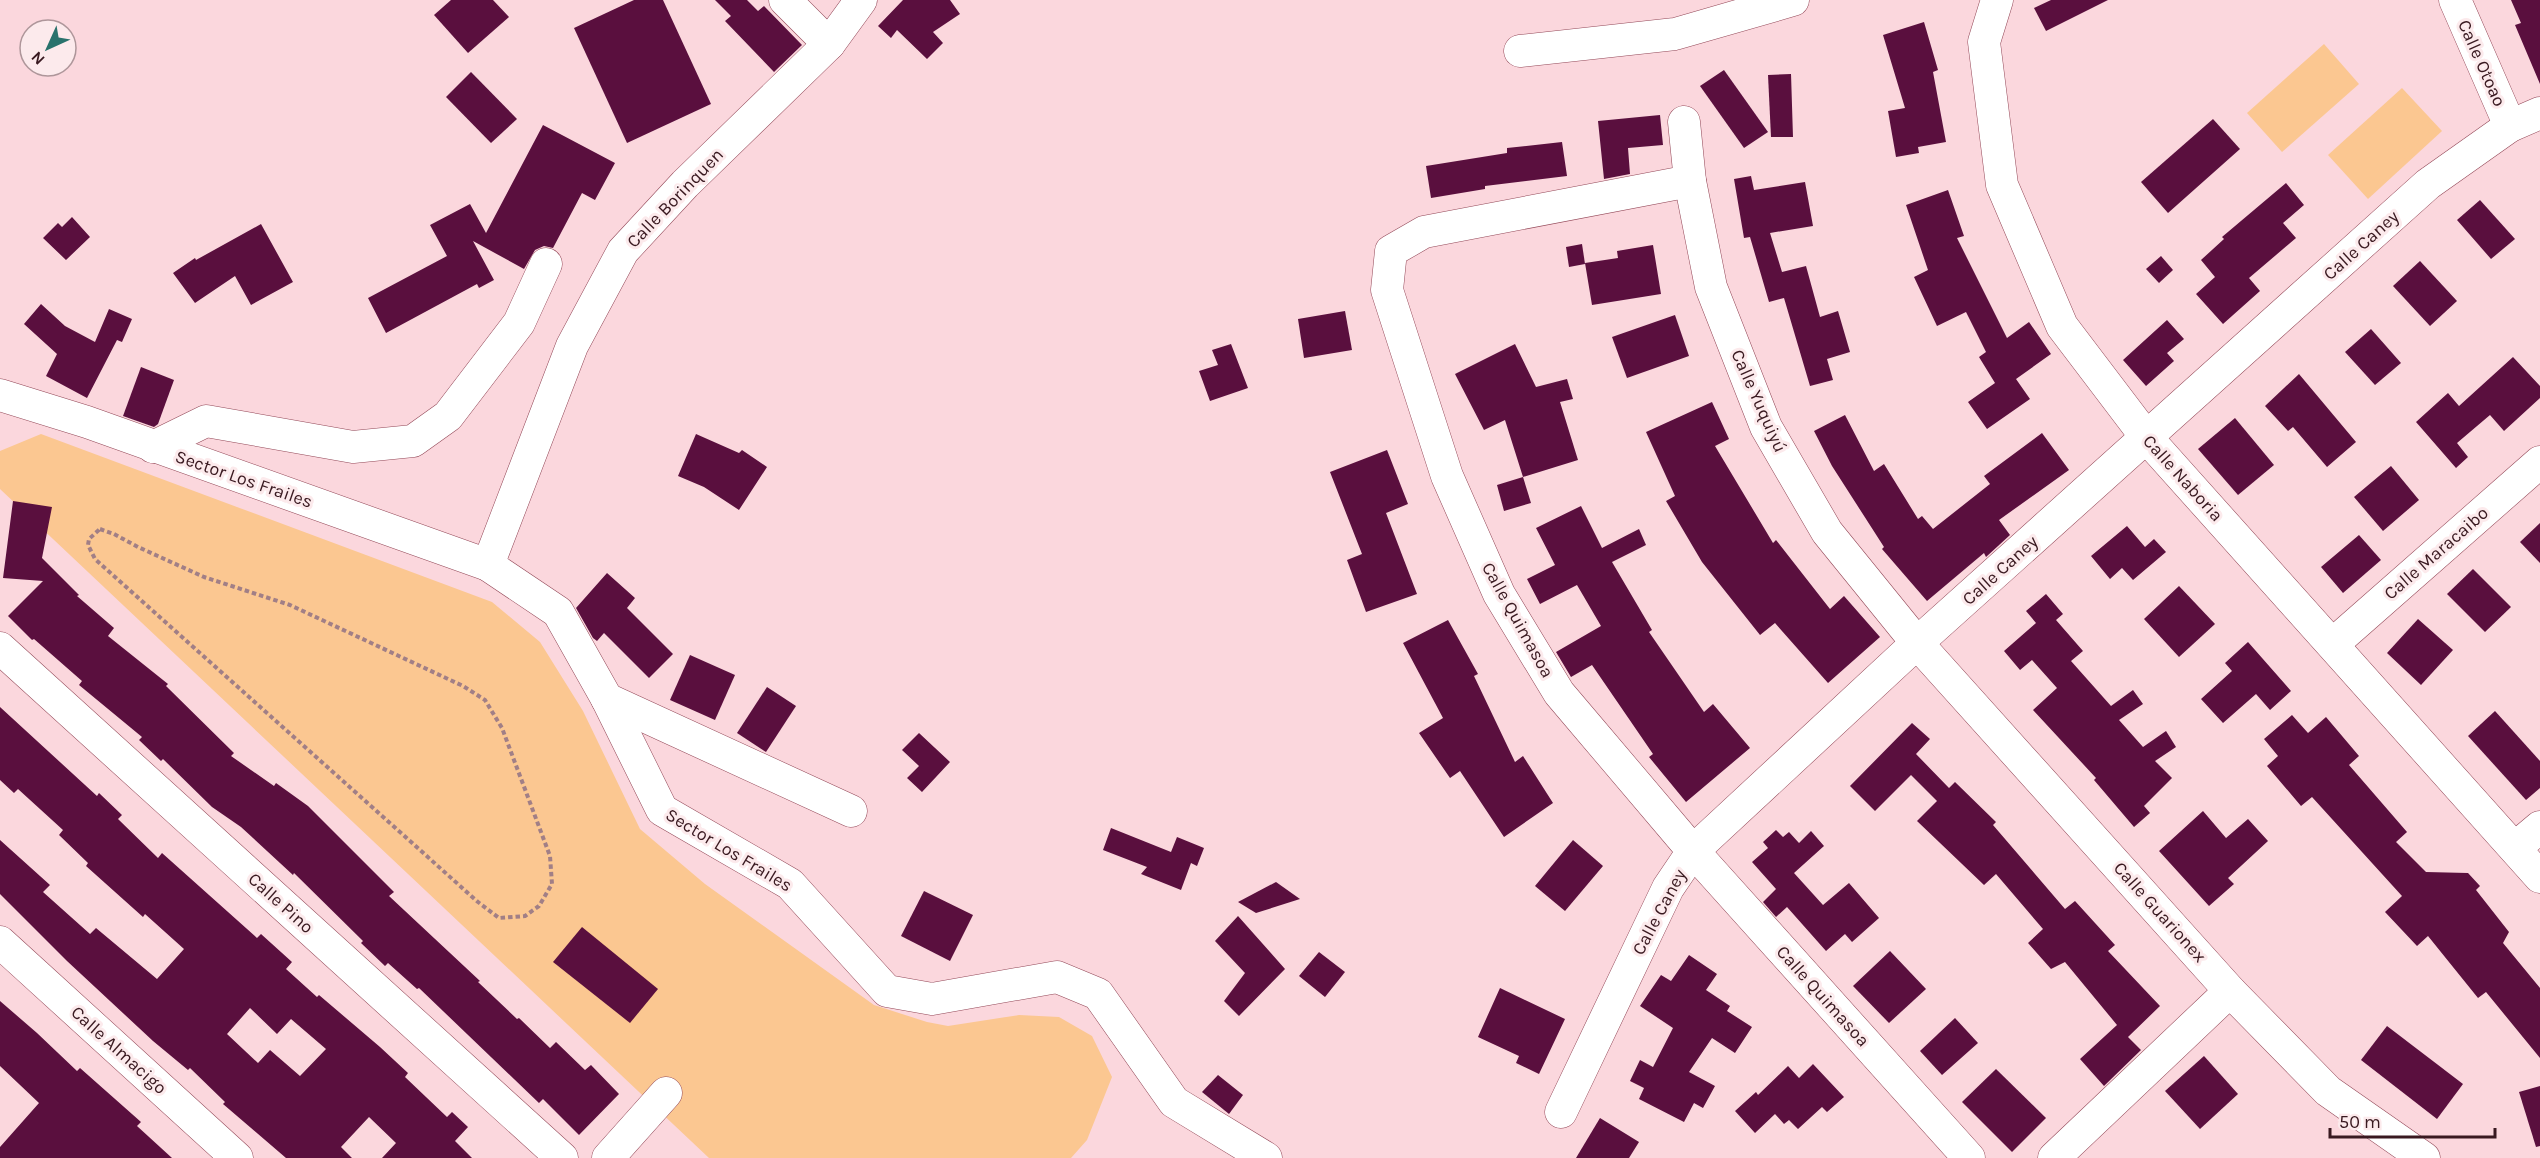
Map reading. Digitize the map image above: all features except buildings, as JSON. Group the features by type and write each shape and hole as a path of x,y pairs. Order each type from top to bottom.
{"street":[{"path":"785,0 829,45"},
{"name":"Calle Borinquen","path":"488,565 572,346 623,251 685,184 829,45 861,0"},
{"path":"1520,51 1675,34 1793,0"},
{"name":"Calle Naboria","path":"1997,0 1984,42 2002,185 2062,326 2147,438 2540,877"},
{"name":"Calle Otoao","path":"2455,0 2510,126"},
{"name":"Calle Caney","path":"1561,1112 1668,888 1693,851 1917,643 2428,184 2510,126 2540,113"},
{"name":"Calle Yuquiyú","path":"1684,122 1690,181 1711,287 1766,427 1827,531 1917,643"},
{"name":"Calle Quimasoa","path":"1690,181 1424,232 1391,251 1387,290 1447,476 1499,594 1559,693 1693,851 1969,1158"},
{"path":"153,447 206,421 353,447 414,441 448,416 519,323 546,264"},
{"name":"Sector Los Frailes","path":"0,395 87,422 488,565 558,612 608,699 662,810 790,884 887,991 932,999 1057,977 1098,994 1174,1102 1266,1158"},
{"name":"Calle Maracaibo","path":"2333,644 2540,462"},
{"name":"Calle Guarionex","path":"1917,643 2230,991 2328,1091 2424,1158"},
{"name":"Calle Pino","path":"0,648 561,1158"},
{"path":"608,699 851,812"},
{"path":"2515,848 2540,827"},
{"name":"Calle Almacigo","path":"0,942 237,1158"},
{"path":"2054,1158 2230,991"},
{"path":"608,1158 666,1093"}],"path":[{"path":"100,529 204,578 290,605 463,686 485,700 502,728 550,856 552,884 539,906 525,916 499,918 478,903 94,559 88,546 89,539 100,529"}],"shaded area":[{"path":"2324,44 2359,84 2282,152 2247,113"},
{"path":"2402,88 2442,131 2368,199 2328,155"},
{"path":"41,434 492,602 540,642 583,711 640,829 705,884 874,1005 927,1022 948,1026 1019,1015 1059,1017 1092,1036 1112,1077 1087,1140 1071,1158 709,1158 0,489 0,451"}]}
